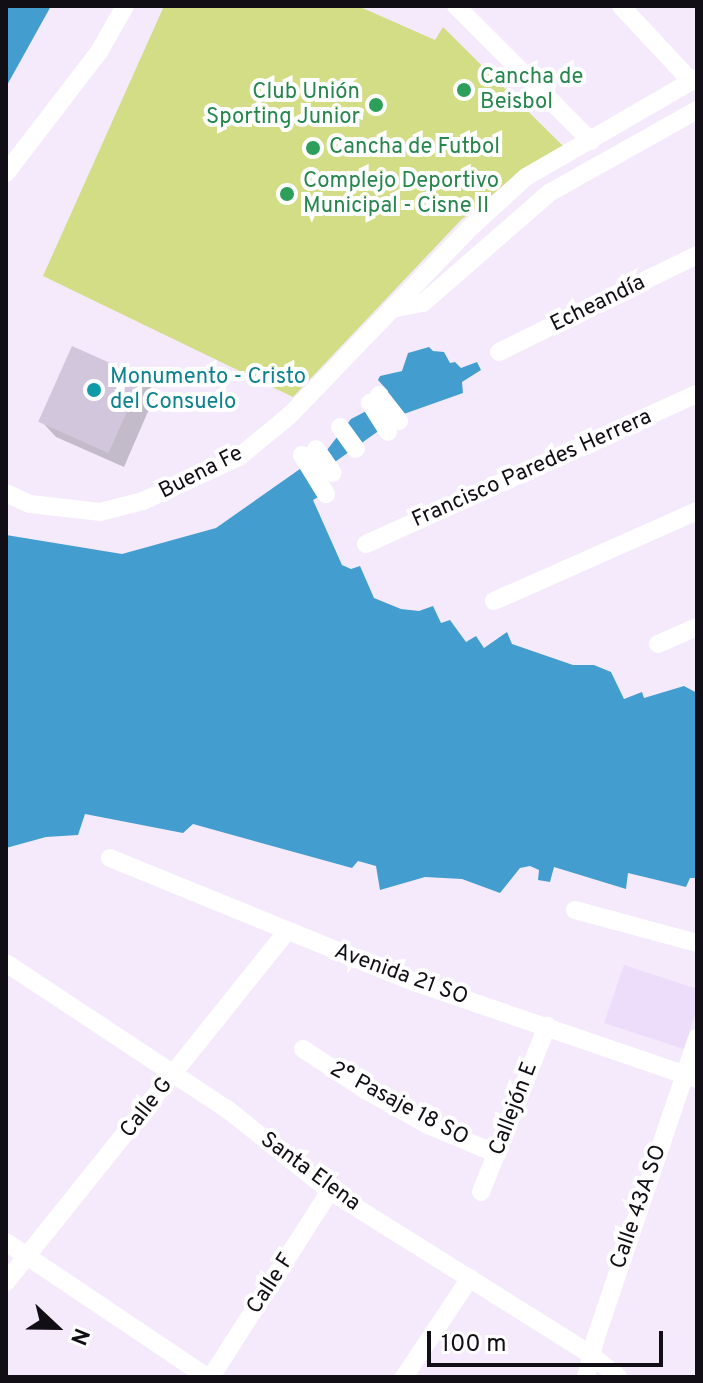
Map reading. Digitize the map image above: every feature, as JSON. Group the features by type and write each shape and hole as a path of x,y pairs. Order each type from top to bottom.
{"street":[{"path":"6,173 99,52 125,6"},
{"path":"456,6 591,141"},
{"path":"622,6 694,80"},
{"name":"Buena Fe","path":"6,493 30,504 100,512 143,501 239,457 290,415 471,227 526,177 694,80"},
{"path":"391,309 423,303 549,193 697,110"},
{"name":"Echeandía","path":"499,352 697,255"},
{"name":"Francisco Paredes Herrera","path":"366,544 697,394"},
{"path":"370,403 388,430"},
{"path":"336,431 352,453"},
{"path":"326,494 309,452 333,473"},
{"path":"494,601 697,511"},
{"path":"658,644 697,627"},
{"name":"Avenida 21 SO","path":"110,858 286,933 417,983 691,1076"},
{"path":"575,910 697,943"},
{"name":"Calle G","path":"6,1282 286,933"},
{"name":"Santa Elena","path":"6,963 175,1073 330,1191 591,1355 618,1377"},
{"name":"Callejón E","path":"481,1192 547,1026"},
{"name":"Calle 43A SO","path":"586,1377 591,1355 691,1076 697,1038"},
{"name":"2° Pasaje 18 SO","path":"303,1049 417,1119 497,1154"},
{"name":"Calle F","path":"209,1377 330,1191"},
{"path":"6,1242 209,1377"},
{"path":"404,1377 470,1278"}],"shaded area":[{"path":"624,965 697,989 697,1009 684,1049 604,1023"}],"green space":[{"name":"Complejo Deportivo Municipal - Cisne II","path":"164,6 358,6 435,40 443,27 563,146 526,168 461,220 293,397 43,276"}],"water":[{"path":"6,6 51,6 6,87"},
{"path":"429,347 433,351 444,352 450,363 455,362 461,368 477,362 481,370 462,382 463,393 401,415 318,474 328,491 313,500 342,565 351,569 360,566 374,598 401,609 419,611 433,606 441,623 450,620 466,642 476,636 484,648 507,632 512,644 573,665 594,665 611,672 624,699 642,692 644,698 684,686 697,693 697,878 690,878 686,887 628,873 626,889 554,867 550,882 538,880 539,870 530,866 520,868 500,893 462,879 425,877 380,890 376,866 358,861 352,868 193,824 183,833 85,814 78,835 46,837 6,848 6,535 122,554 216,528 327,450 351,419 386,397 388,391 378,380 380,376 402,371 408,353"}],"building":[{"path":"72,346 142,377 109,453 38,422"}],"place":[{"name":"Cancha de Beisbol","path":"464,90"},
{"name":"Club Unión Sporting Junior","path":"376,105"},
{"name":"Cancha de Futbol","path":"313,148"},
{"name":"Complejo Deportivo Municipal - Cisne II","path":"287,194"},
{"name":"Monumento - Cristo del Consuelo","path":"94,390"}]}
